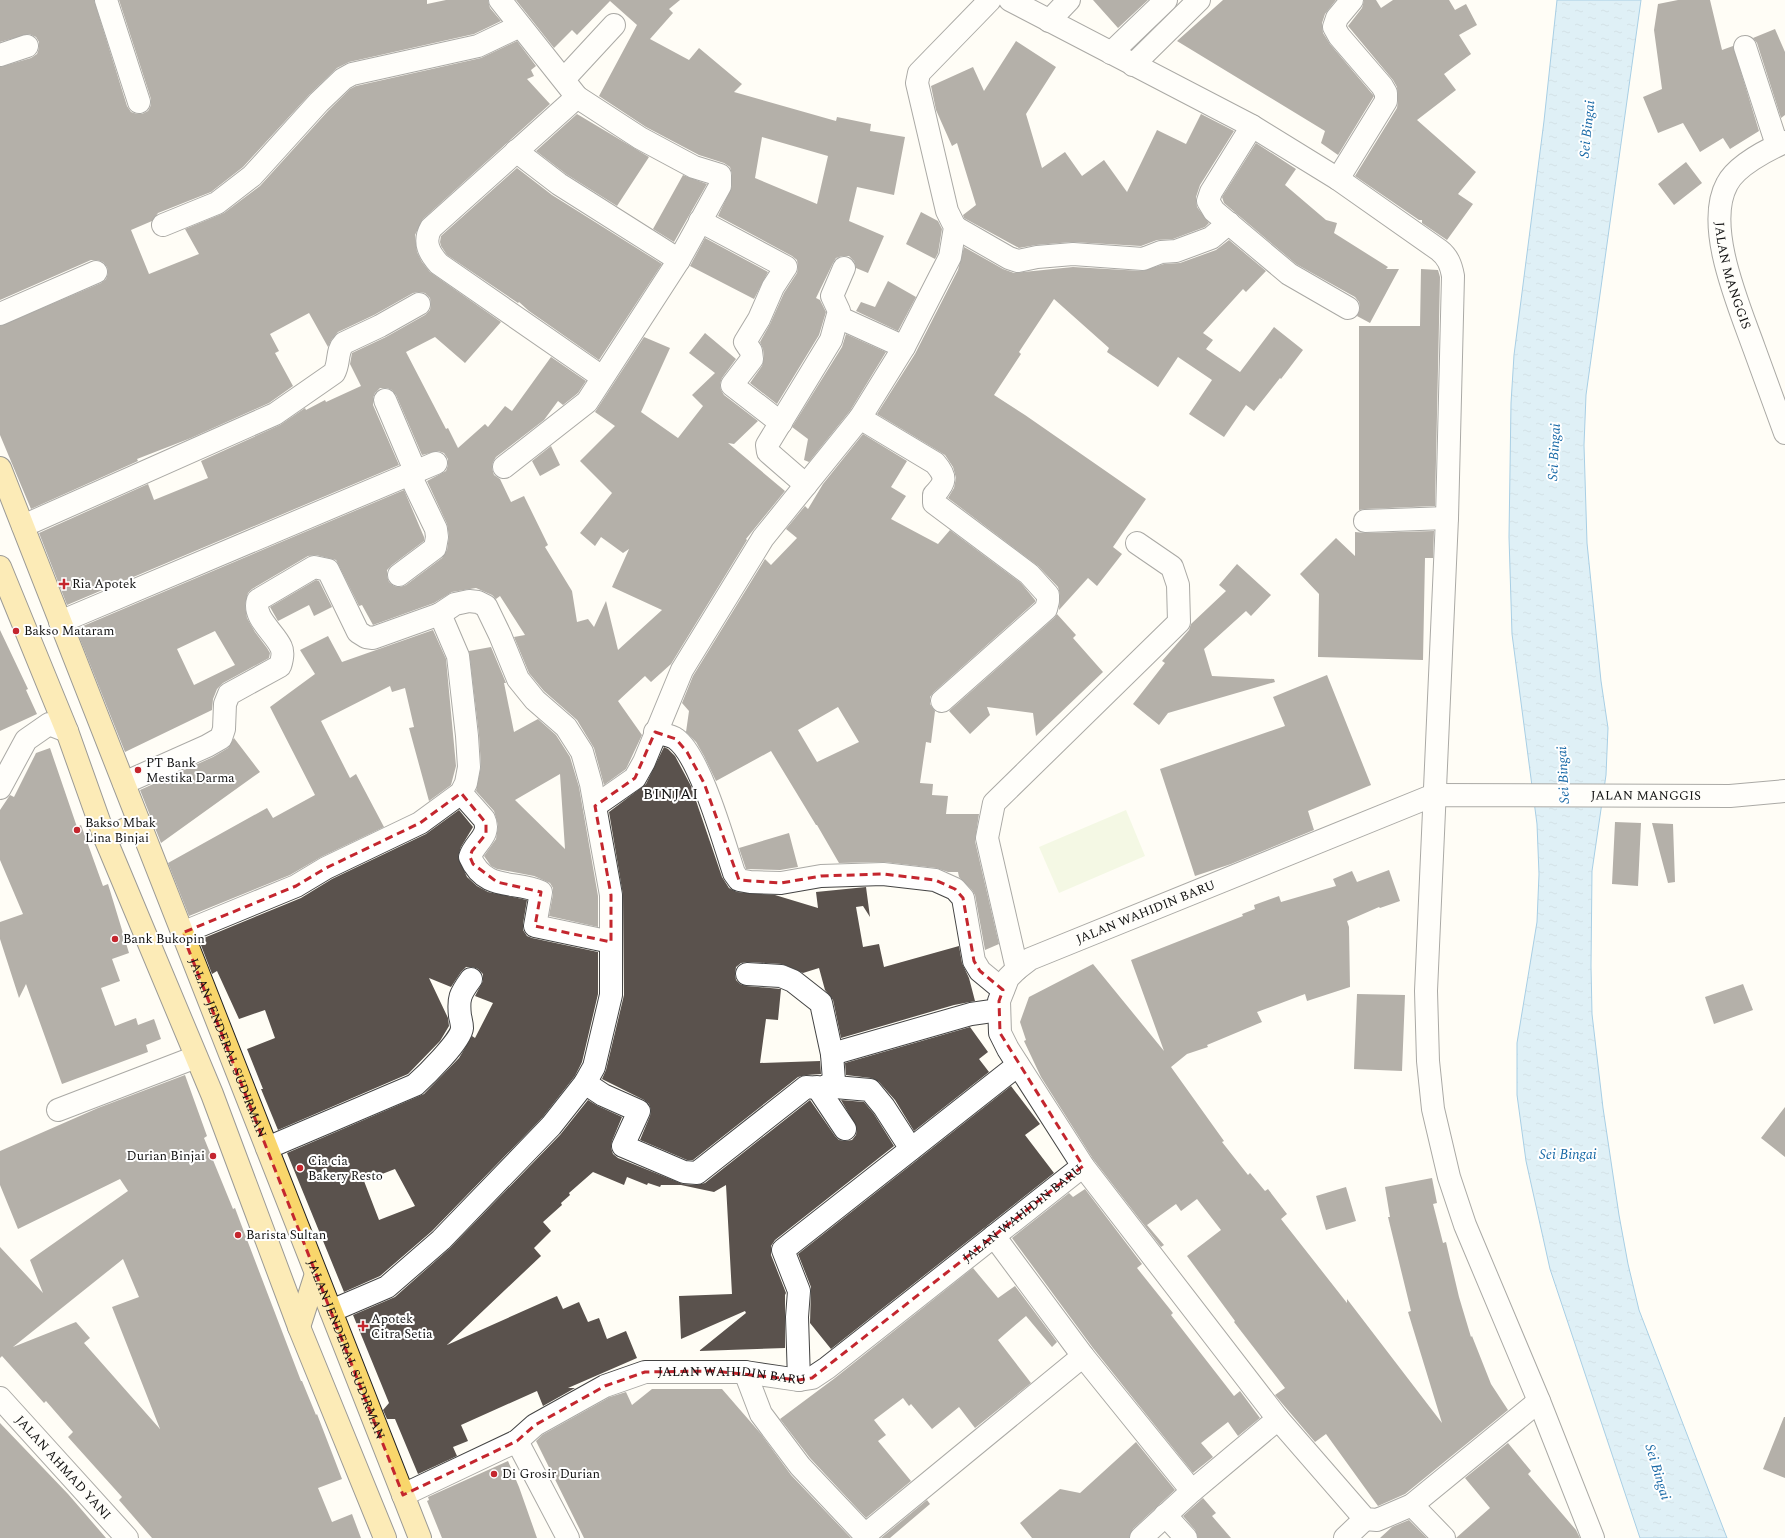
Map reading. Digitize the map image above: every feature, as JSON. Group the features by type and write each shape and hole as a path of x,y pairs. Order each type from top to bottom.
{"main road":[{"name":"JALAN JENDERAL SUDIRMAN","path":"0,468 420,1538"},
{"path":"0,567 67,731 105,838 212,1094 299,1327 385,1538"},
{"path":"105,838 140,823"},
{"path":"212,1094 241,1083"},
{"path":"299,1327 316,1274"}],"street":[{"path":"106,0 139,102"},
{"path":"500,0 577,97 654,146 694,167 720,175 720,186 679,260 587,402 504,467"},
{"path":"990,0 919,73 917,83 947,212 955,227 1009,258 1018,261 1037,256 1073,254 1143,259 1161,252 1176,251 1211,238 1229,223"},
{"path":"1010,0 1252,126 1338,179 1443,254 1452,268 1447,518 1426,991 1428,1061 1433,1109 1449,1177 1465,1225 1539,1401 1593,1538"},
{"path":"1049,21 1069,0"},
{"path":"1111,53 1166,0"},
{"path":"1133,65 1199,0"},
{"path":"1338,179 1386,101 1386,93 1382,86 1339,36 1334,27 1337,18 1352,0"},
{"path":"564,79 614,25"},
{"path":"163,225 217,204 252,176 319,102 343,79 352,74 478,46 520,26"},
{"path":"0,55 27,46"},
{"path":"1745,47 1781,144"},
{"path":"577,97 516,150 431,228 427,234 426,242 428,249 439,264 602,377"},
{"path":"1252,126 1210,192 1208,202 1214,211 1289,274 1348,308"},
{"name":"JALAN MANGGIS","path":"1781,144 1742,166 1727,184 1720,206 1720,235 1726,267 1738,305 1785,433"},
{"path":"516,150 559,184 679,260"},
{"path":"700,221 786,266 773,287 759,319 745,342 751,351 752,359 732,385 780,423"},
{"path":"595,806 635,778 644,762 655,732 682,670 763,538 860,418 904,347 950,257 955,227"},
{"path":"806,485 768,452 767,445 831,340 839,311 832,296 844,268"},
{"path":"0,314 96,272"},
{"path":"23,526 275,414 334,373 338,366 340,347 344,343 380,326 419,304"},
{"path":"838,317 904,347"},
{"path":"385,400 436,529 437,537 435,548 399,575"},
{"path":"860,418 935,463 943,472 944,479 941,488 934,495 934,503 1029,574 1048,595 1046,609 942,701"},
{"path":"60,622 436,463"},
{"path":"1365,521 1447,518"},
{"path":"1017,969 987,838 994,803 1179,622 1178,585 1172,568 1137,543"},
{"path":"124,783 207,746 220,738 224,729 224,704 229,694 280,666 282,648 257,610 258,600 314,568 328,570 358,632 366,637 373,638 440,614 455,604 469,601 478,602 486,606 518,679 534,700 566,726 582,752 591,784 611,895 610,995 594,1067 585,1083 551,1126 441,1240 387,1287 331,1311"},
{"path":"182,933 296,886 326,868 420,823 461,793 466,783 469,767 458,656 440,614"},
{"path":"0,788 26,740 49,724 67,731"},
{"path":"655,732 676,739 687,752 704,783 734,873 739,880 781,883 821,876 883,874 934,880 955,889 963,898 974,961 1001,1000 971,1014 832,1054"},
{"name":"JALAN MANGGIS","path":"1434,796 1730,796 1785,791"},
{"path":"461,793 486,823 486,834 472,851 470,857 473,864 484,875 497,882 534,889 541,892 535,926 611,942"},
{"name":"JALAN WAHIDIN BARU","path":"403,1495 517,1441 535,1425 605,1386 645,1372 745,1372 800,1380 812,1378 827,1368 1083,1166 1018,1065 1000,1033 1001,1000 1008,978 1017,969 1030,959 1434,796"},
{"path":"747,974 781,976 793,981 821,1003 832,1054 825,1084 845,1129"},
{"path":"267,1148 415,1086 427,1075 459,1037 462,1029 459,1003 461,993 471,979"},
{"path":"58,1110 196,1057"},
{"path":"800,1380 797,1317 799,1291 783,1250 1018,1065"},
{"path":"585,1083 603,1095 639,1111 623,1146 684,1172 697,1173 806,1087 825,1084 835,1087 870,1090 884,1107 911,1149"},
{"path":"1083,1166 1278,1419 1365,1519 1377,1520 1412,1504 1539,1401"},
{"path":"994,1236 1083,1356 1192,1491"},
{"path":"745,1372 760,1414 800,1466 866,1536 1083,1356"},
{"name":"JALAN AHMAD YANI","path":"0,1398 127,1538"},
{"path":"1140,1538 1192,1491 1278,1419"},
{"path":"517,1441 568,1538"},
{"path":"1412,1504 1444,1538"},
{"path":"1165,1515 1186,1538"},
{"path":"1344,1538 1365,1519"}],"highlighted area":[{"path":"655,732 676,739 687,752 704,783 739,880 781,883 821,876 883,874 935,880 955,889 963,898 974,961 980,971 1003,990 999,1001 1000,1033 1083,1166 812,1378 799,1380 714,1371 645,1372 605,1386 535,1425 517,1441 403,1495 182,933 296,886 326,868 420,823 461,793 486,823 486,834 472,851 470,857 473,864 497,882 541,892 535,926 611,942 611,895 595,806 635,778"}],"green space":[{"path":"1126,810 1145,856 1059,893 1039,847"}],"water":[{"name":"Sei Bingai","path":"1557,0 1641,0 1586,395 1584,445 1587,543 1601,681 1608,728 1606,775 1592,871 1592,1014 1603,1108 1619,1215 1628,1264 1639,1310 1727,1538 1640,1538 1550,1269 1526,1161 1517,1095 1517,1043 1537,922 1539,874 1537,824 1512,634 1509,537 1511,403 1514,355 1544,121"}],"building":[{"path":"0,0 94,0 127,106 131,112 142,114 148,111 151,105 151,99 119,0 427,0 427,4 446,0 488,0 490,8 501,21 474,34 349,62 337,68 310,94 243,167 211,192 158,213 152,221 131,230 149,274 199,254 185,229 224,213 260,186 350,89 356,86 481,58 517,41 536,66 531,70 534,76 527,79 550,104 423,219 415,235 417,252 422,262 430,272 501,322 465,363 435,337 406,352 446,429 448,428 458,448 485,424 488,427 505,406 512,411 551,357 586,381 578,393 563,405 558,401 544,420 496,457 492,468 494,475 500,479 511,502 524,496 548,545 545,547 572,591 577,622 588,619 594,627 606,601 618,650 662,610 612,587 629,549 623,553 601,537 595,546 580,533 612,493 580,461 615,426 595,412 644,337 670,348 641,412 678,438 703,406 692,395 715,373 689,353 705,333 736,359 722,378 720,384 721,390 724,395 758,421 734,444 728,443 785,491 746,539 747,540 671,664 651,682 645,676 618,701 642,735 626,769 604,785 594,748 577,720 544,691 529,673 514,637 525,635 500,596 496,599 492,595 476,588 452,592 434,603 373,625 362,605 359,606 336,560 316,555 308,556 252,589 248,593 245,605 247,618 270,653 269,658 223,683 217,689 213,699 212,710 125,752 76,629 404,490 424,537 424,541 387,570 389,582 394,586 400,587 406,585 442,558 447,550 449,536 447,524 427,481 446,471 448,459 444,453 438,451 422,455 396,395 392,390 380,388 375,393 373,405 399,465 67,605 39,533 148,484 154,500 208,478 201,461 280,425 305,408 306,410 325,400 326,402 361,386 350,364 352,353 386,337 425,315 430,310 430,298 425,293 413,293 374,315 338,332 328,347 309,313 270,334 279,351 275,353 293,386 269,403 191,438 137,459 138,461 31,509 0,435 0,326 101,283 106,279 108,273 107,267 103,262 91,260 0,300 0,67 31,58 37,54 39,42 36,37 29,34 0,42","holes":["215,631 235,665 194,685 177,649"]},
{"path":"516,0 680,0 669,9 673,13 650,39 689,60 699,48 742,84 734,92 836,121 837,117 871,124 870,131 905,137 894,195 857,187 849,221 884,236 868,273 856,268 854,261 849,256 836,258 816,298 820,300 826,312 819,335 777,404 750,383 762,366 764,357 760,342 784,293 797,273 797,260 718,216 732,186 730,167 724,163 699,155 646,127 599,96 637,25 610,1 577,35 572,30 554,48","holes":["762,137 828,156 817,204 755,178"]},
{"path":"1093,0 1148,0 1118,28"},
{"path":"1223,0 1336,0 1325,14 1322,23 1323,33 1330,44 1374,96 1338,155 1321,143 1325,131 1177,41"},
{"path":"1364,0 1376,0 1381,8 1393,0 1449,0 1455,10 1466,4 1477,25 1459,35 1471,54 1444,74 1456,90 1417,120 1476,172 1458,194 1473,204 1447,240 1422,223 1422,220 1419,220 1355,176 1397,108 1398,101 1397,87 1393,80 1348,26 1362,8"},
{"path":"1678,0 1710,0 1722,50 1733,46 1759,131 1730,149 1723,138 1700,152 1683,123 1658,133 1643,97 1662,89 1654,30 1658,4"},
{"path":"1775,29 1785,52 1785,115 1781,118 1757,43 1753,38"},
{"path":"1016,41 1056,67 1026,114 1042,168 1065,152 1082,176 1104,160 1127,192 1157,130 1186,144 1201,114 1234,131 1200,185 1196,197 1197,207 1209,223 1205,227 1173,239 1157,240 1141,246 1072,242 1019,248 964,218 963,215 976,205 957,143 952,146 936,110 931,86 973,67 984,91"},
{"path":"577,114 649,157 617,206 566,174 536,151"},
{"path":"1256,143 1296,169 1285,185 1326,220 1337,223 1334,233 1388,267 1386,269 1399,269 1370,323 1357,316 1360,308 1359,302 1355,297 1296,264 1224,203 1222,197"},
{"path":"1686,162 1702,183 1674,205 1658,184"},
{"path":"517,168 552,195 662,264 599,360 529,311 519,302 518,303 447,255 441,246 441,236"},
{"path":"683,175 707,184 674,242 653,229"},
{"path":"921,212 938,221 942,229 938,253 935,259 906,244"},
{"path":"705,238 768,272 754,299 690,266"},
{"path":"1229,240 1266,271 1246,292 1243,289 1203,333 1213,340 1206,349 1240,372 1274,327 1303,350 1254,411 1246,405 1224,437 1189,414 1212,380 1178,357 1158,387 1107,352 1109,348 1054,299 1019,352 1021,354 994,395 1146,499 1113,547 1122,554 1097,586 1088,578 1059,610 1060,595 1058,587 1038,566 948,498 954,488 956,478 953,467 945,455 877,414 915,354 958,270 964,247 1003,269 1014,273 1073,267 1142,271 1164,264 1180,263 1216,250"},
{"path":"1421,269 1438,270 1440,277 1435,506 1359,510 1359,326 1420,326"},
{"path":"888,281 916,297 898,331 856,311 861,302 875,307"},
{"path":"846,334 886,352 850,411 809,462 804,460 808,439 792,427 842,347"},
{"path":"863,434 907,461 891,487 906,496 891,519 938,544 950,530 1021,583 1035,600 1035,602 930,697 930,704 935,711 931,743 926,742 920,783 933,784 932,795 948,796 946,814 979,814 975,841 999,944 985,950 975,895 959,877 958,872 948,872 936,868 884,862 839,863 771,751 716,781 696,742 686,732 689,711 682,703 693,676 765,559 771,565 797,538 786,529 805,506 808,509 823,484","holes":["838,707 859,742 817,762 798,730"]},
{"path":"551,446 560,465 540,476 532,461"},
{"path":"1434,531 1433,558 1425,558 1423,660 1318,657 1319,594 1300,574 1336,538 1355,556 1355,532"},
{"path":"1237,564 1271,595 1251,616 1246,611 1204,649 1212,676 1274,679 1275,682 1168,713 1159,725 1133,704 1165,663 1162,661 1189,630 1191,624 1226,591 1219,585"},
{"path":"316,580 319,581 332,607 314,616 309,605 278,621 270,607"},
{"path":"1057,614 1076,635 1073,638 1103,672 1036,736 1033,713 987,707 990,715 970,734 949,711"},
{"path":"0,630 28,689 26,690 37,714 0,731"},
{"path":"433,630 446,659 456,766 451,785 429,801 409,728 414,727 405,688 392,692 390,686 321,721 350,778 356,774 384,827 321,857 290,875 189,916 168,863 267,808 273,818 315,795 270,707 315,674 300,650 328,636 342,662"},
{"path":"491,647 506,683 504,683 514,732 538,719 556,735 570,757 579,787 598,896 598,927 549,916 553,894 553,888 550,883 534,876 497,869 491,866 484,856 496,839 498,825 494,811 476,791 481,766 479,735 469,651","holes":["560,774 565,849 515,800"]},
{"path":"1327,675 1371,785 1308,811 1314,830 1231,864 1195,876 1160,769 1285,726 1273,697"},
{"path":"234,738 260,772 161,843 140,790 213,757 228,748"},
{"path":"664,747 675,756 691,786 722,877 729,888 737,892 775,895 818,908 816,892 866,887 870,917 863,906 856,907 863,947 879,944 884,967 959,946 962,963 969,978 975,1001 954,1005 841,1038 833,1000 825,990 819,968 803,973 782,964 741,963 736,967 735,974 736,980 740,984 746,986 781,989 778,1020 766,1019 760,1063 820,1061 821,1074 798,1077 693,1160 687,1160 640,1140 650,1116 651,1110 649,1104 602,1079 606,1070 624,995 623,895 609,812 646,784"},
{"path":"50,748 77,827 81,825 103,886 108,884 129,953 112,959 120,981 101,988 115,1026 136,1018 138,1025 154,1019 161,1039 146,1045 148,1052 62,1084 26,984 19,998 0,939 0,922 23,914 0,860 0,810 10,795 14,797 36,753"},
{"path":"459,810 473,827 461,847 458,857 467,877 477,886 488,892 527,900 523,930 527,936 598,952 598,994 582,1062 575,1076 542,1118 432,1231 380,1276 344,1292 287,1153 424,1094 459,1058 472,1036 475,1038 493,1003 475,996 483,981 483,974 478,969 466,967 451,987 429,978 448,1018 449,1026 440,1041 408,1074 278,1130 261,1089 263,1089 247,1049 275,1038 265,1010 239,1019 217,971 212,974 199,940 301,898 332,879 426,834","holes":["395,1169 415,1206 379,1220 364,1181"]},
{"path":"1615,822 1641,823 1638,886 1612,884"},
{"path":"1652,823 1673,824 1675,882 1668,883"},
{"path":"789,833 798,867 780,870 746,869 739,848"},
{"path":"1389,870 1400,901 1380,908 1379,907 1347,921 1349,927 1350,987 1307,1001 1305,994 1257,1012 1262,1022 1207,1045 1208,1047 1187,1054 1171,1067 1224,1141 1222,1142 1248,1175 1250,1173 1265,1191 1268,1189 1287,1214 1281,1219 1347,1303 1347,1299 1442,1423 1408,1312 1411,1311 1388,1217 1390,1217 1385,1187 1432,1178 1437,1203 1433,1204 1443,1243 1446,1242 1459,1297 1471,1337 1472,1336 1491,1384 1508,1410 1405,1494 1378,1506 1326,1434 1315,1442 1275,1395 1285,1388 1234,1322 1235,1321 1187,1256 1221,1230 1197,1199 1181,1211 1176,1204 1147,1225 1164,1245 1161,1247 1093,1159 1041,1077 1024,1041 1026,1040 1020,1022 1029,997 1093,964 1164,1051 1131,960 1243,916 1242,914 1255,909 1254,905 1279,896 1281,902 1336,886 1333,879 1352,871 1357,882"},
{"path":"1743,984 1753,1010 1714,1024 1705,997"},
{"path":"1357,994 1405,995 1402,1071 1354,1069"},
{"path":"970,1027 988,1052 979,1059 989,1072 914,1131 895,1100 879,1082 871,1078 846,1075 845,1063"},
{"path":"185,1075 207,1136 204,1138 233,1209 235,1208 301,1381 316,1415 317,1414 342,1479 318,1488 332,1522 352,1514 361,1538 152,1538 119,1500 122,1497 68,1437 73,1432 46,1401 44,1403 2,1356 0,1358 0,1247 43,1293 30,1260 128,1191 120,1179 18,1229 0,1185 0,1151 98,1108","holes":["123,1259 139,1297 112,1307 160,1429 84,1343 90,1338 76,1322 13,1347"]},
{"path":"1011,1086 1040,1124 1025,1135 1054,1173 831,1349 810,1323 811,1287 798,1254"},
{"path":"588,1100 622,1117 612,1141 611,1148 613,1154 618,1158 683,1184 696,1185 705,1183 810,1100 835,1136 839,1140 845,1141 852,1140 856,1135 857,1128 841,1100 864,1102 874,1114 894,1146 775,1240 771,1246 771,1255 786,1293 785,1348 699,1351 746,1313 745,1311 681,1339 679,1296 732,1294 726,1185 714,1192 681,1185 661,1185 660,1187 648,1183 647,1185 627,1177 624,1185 593,1172 569,1193 570,1195 561,1203 562,1205 543,1222 551,1231 534,1248 541,1256 447,1345 557,1296 563,1309 579,1302 588,1322 599,1318 607,1339 626,1331 637,1358 568,1388 575,1388 543,1406 537,1391 461,1425 468,1441 453,1447 457,1456 418,1474 395,1419 387,1419 383,1410 389,1403 353,1315 395,1297 449,1249 560,1135"},
{"path":"1785,1107 1785,1157 1761,1138"},
{"path":"1346,1187 1356,1221 1326,1230 1316,1196"},
{"path":"1085,1189 1142,1264 1137,1268 1173,1313 1171,1315 1234,1396 1240,1391 1260,1418 1238,1436 1228,1422 1201,1443 1213,1457 1193,1473 1093,1348 1012,1238 1069,1193 1073,1197"},
{"path":"973,1268 998,1298 1015,1286 1057,1342 1052,1347 1026,1316 998,1340 1031,1383 975,1428 959,1407 932,1429 911,1404 909,1406 903,1398 874,1420 886,1435 878,1441 911,1481 866,1518 810,1458 780,1419 835,1378"},
{"path":"652,1389 722,1389 761,1434 791,1475 851,1538 584,1538 536,1441 542,1435 610,1397 626,1392 632,1405"},
{"path":"1785,1417 1785,1478 1763,1469"},
{"path":"0,1423 68,1494 106,1538 0,1538"},
{"path":"1136,1442 1175,1490 1133,1529 1129,1538 1032,1538 1020,1523 1060,1489 1080,1493"},
{"path":"1508,1443 1531,1471 1528,1474 1576,1530 1580,1538 1456,1538 1490,1508 1465,1478"},
{"path":"508,1461 537,1538 442,1538 427,1501 429,1500 428,1497"},
{"path":"1203,1498 1216,1513 1212,1516 1231,1538 1198,1538 1195,1530 1183,1516"},
{"path":"927,1500 930,1504 890,1538 881,1538"},
{"path":"1409,1520 1427,1538 1380,1538 1392,1527"}],"place":[{"name":"Ria Apotek","path":"64,584"},
{"name":"Bakso Mataram","path":"16,631"},
{"name":"PT Bank Mestika Darma","path":"138,770"},
{"name":"Bakso Mbak Lina Binjai","path":"77,830"},
{"name":"Bank Bukopin","path":"115,939"},
{"name":"Durian Binjai","path":"213,1156"},
{"name":"Cia cia Bakery Resto","path":"300,1168"},
{"name":"Barista Sultan","path":"238,1235"},
{"name":"Apotek Citra Setia","path":"363,1326"},
{"name":"Di Grosir Durian","path":"494,1474"}],"district":[{"name":"BINJAI","path":"671,794"}]}
